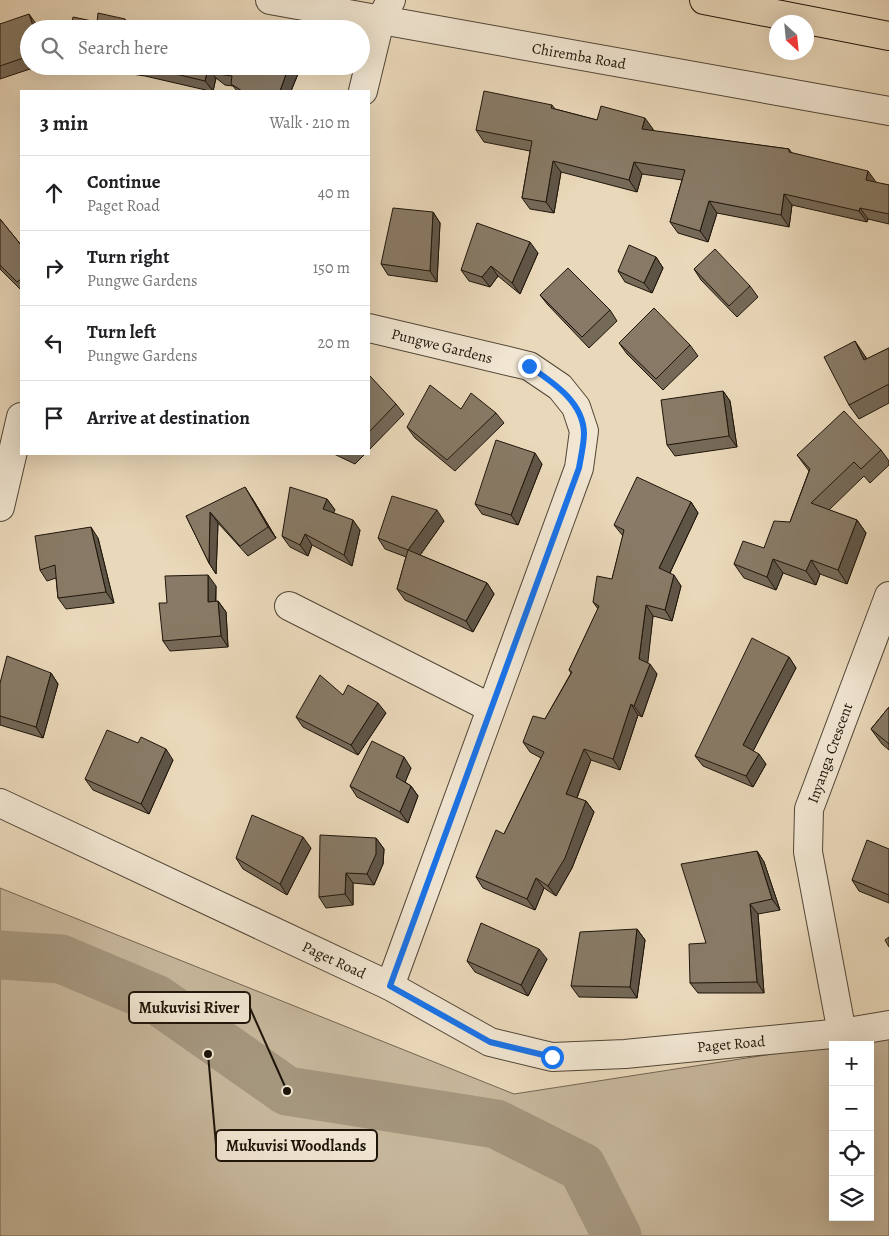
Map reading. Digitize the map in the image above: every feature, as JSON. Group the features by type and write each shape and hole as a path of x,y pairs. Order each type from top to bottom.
{"main road":[{"path":"704,0 889,36"}],"street":[{"name":"Chiremba Road","path":"270,0 386,11 889,111"},
{"path":"370,67 386,11"},
{"path":"363,90 368,75"},
{"name":"Pungwe Gardens","path":"370,328 529,366 560,387 576,408 584,432 579,468 390,986"},
{"path":"0,507 20,422"},
{"name":"Inyanga Crescent","path":"842,1033 808,852 809,809 889,596"},
{"path":"289,606 491,708"},
{"name":"Paget Road","path":"0,803 390,986 490,1042 552,1057 625,1054 842,1033 889,1025"}],"shaded area":[{"path":"0,888 514,1094 829,1045 829,1221 874,1221 874,1041 857,1041 889,1036 889,1236 0,1236"}],"building":[{"path":"98,13 125,19 125,20 97,20"},
{"path":"29,14 31,20 20,20 20,59 0,66 0,24"},
{"path":"73,17 87,20 72,20"},
{"path":"180,75 206,75 205,81"},
{"path":"224,75 286,75 280,90 240,90 231,84 232,76"},
{"path":"484,91 552,105 551,108 597,120 601,106 645,118 642,129 789,149 789,152 868,171 866,180 889,185 889,214 860,208 859,211 784,194 781,215 709,201 700,231 670,222 685,170 634,162 629,180 553,161 546,202 522,198 532,141 476,130"},
{"path":"393,208 433,212 430,271 381,264"},
{"path":"0,219 20,244 20,280 17,282 0,265"},
{"path":"477,223 530,242 512,283 491,266 482,277 461,270"},
{"path":"629,245 656,257 644,283 618,271"},
{"path":"715,249 750,286 729,306 694,269"},
{"path":"568,268 610,310 582,337 540,295"},
{"path":"654,308 690,345 656,379 619,343"},
{"path":"855,341 864,360 889,348 889,384 849,405 824,357"},
{"path":"370,376 396,404 370,431"},
{"path":"430,385 461,409 471,393 496,413 447,460 407,427"},
{"path":"723,391 729,436 667,445 661,400"},
{"path":"844,411 881,450 861,469 854,462 811,503 857,520 838,570 811,560 806,571 773,559 767,577 734,564 743,541 764,548 774,521 790,522 810,469 797,455"},
{"path":"496,440 535,453 511,515 475,504"},
{"path":"637,477 691,502 659,568 674,575 665,610 646,605 639,659 650,664 634,706 631,704 613,759 584,749 566,794 586,801 565,858 548,886 536,878 527,899 476,877 496,830 504,834 544,752 523,742 533,716 545,719 572,672 569,670 599,606 593,602 597,576 612,579 624,530 614,525"},
{"path":"245,487 268,527 240,546 210,512 209,563 186,516"},
{"path":"290,487 327,499 323,509 353,520 344,555 305,534 300,545 282,536"},
{"path":"392,496 437,510 408,550 378,538"},
{"path":"91,527 106,592 58,598 55,565 40,570 35,536"},
{"path":"408,550 487,583 466,621 397,589"},
{"path":"208,575 208,602 218,601 221,636 163,641 159,603 167,603 165,576"},
{"path":"752,638 789,657 743,745 759,754 746,776 695,756"},
{"path":"7,656 51,673 36,727 0,716 0,683"},
{"path":"320,675 343,695 348,685 378,703 351,745 296,717"},
{"path":"889,707 889,744 871,729"},
{"path":"107,730 138,743 141,737 166,749 141,804 85,779"},
{"path":"372,741 404,757 396,777 411,786 400,812 350,786"},
{"path":"252,815 303,837 280,884 236,858"},
{"path":"320,835 376,838 376,854 367,874 346,873 345,894 319,897"},
{"path":"867,840 889,849 889,895 852,880"},
{"path":"757,851 772,899 750,904 757,982 690,983 689,944 706,943 681,864"},
{"path":"481,923 539,949 521,985 467,961"},
{"path":"637,929 630,987 571,986 580,932"},
{"path":"889,937 889,947 885,940"}],"waterway":[{"path":"0,955 61,959 156,999 287,1091 496,1124 582,1167 617,1236"}],"place":[{"name":"Mukuvisi Woodlands","path":"208,1054"},
{"name":"Mukuvisi River","path":"287,1091"}],"route":[{"path":"529,366 560,387 576,408 584,432 579,468 390,986 490,1042 552,1057"}]}
